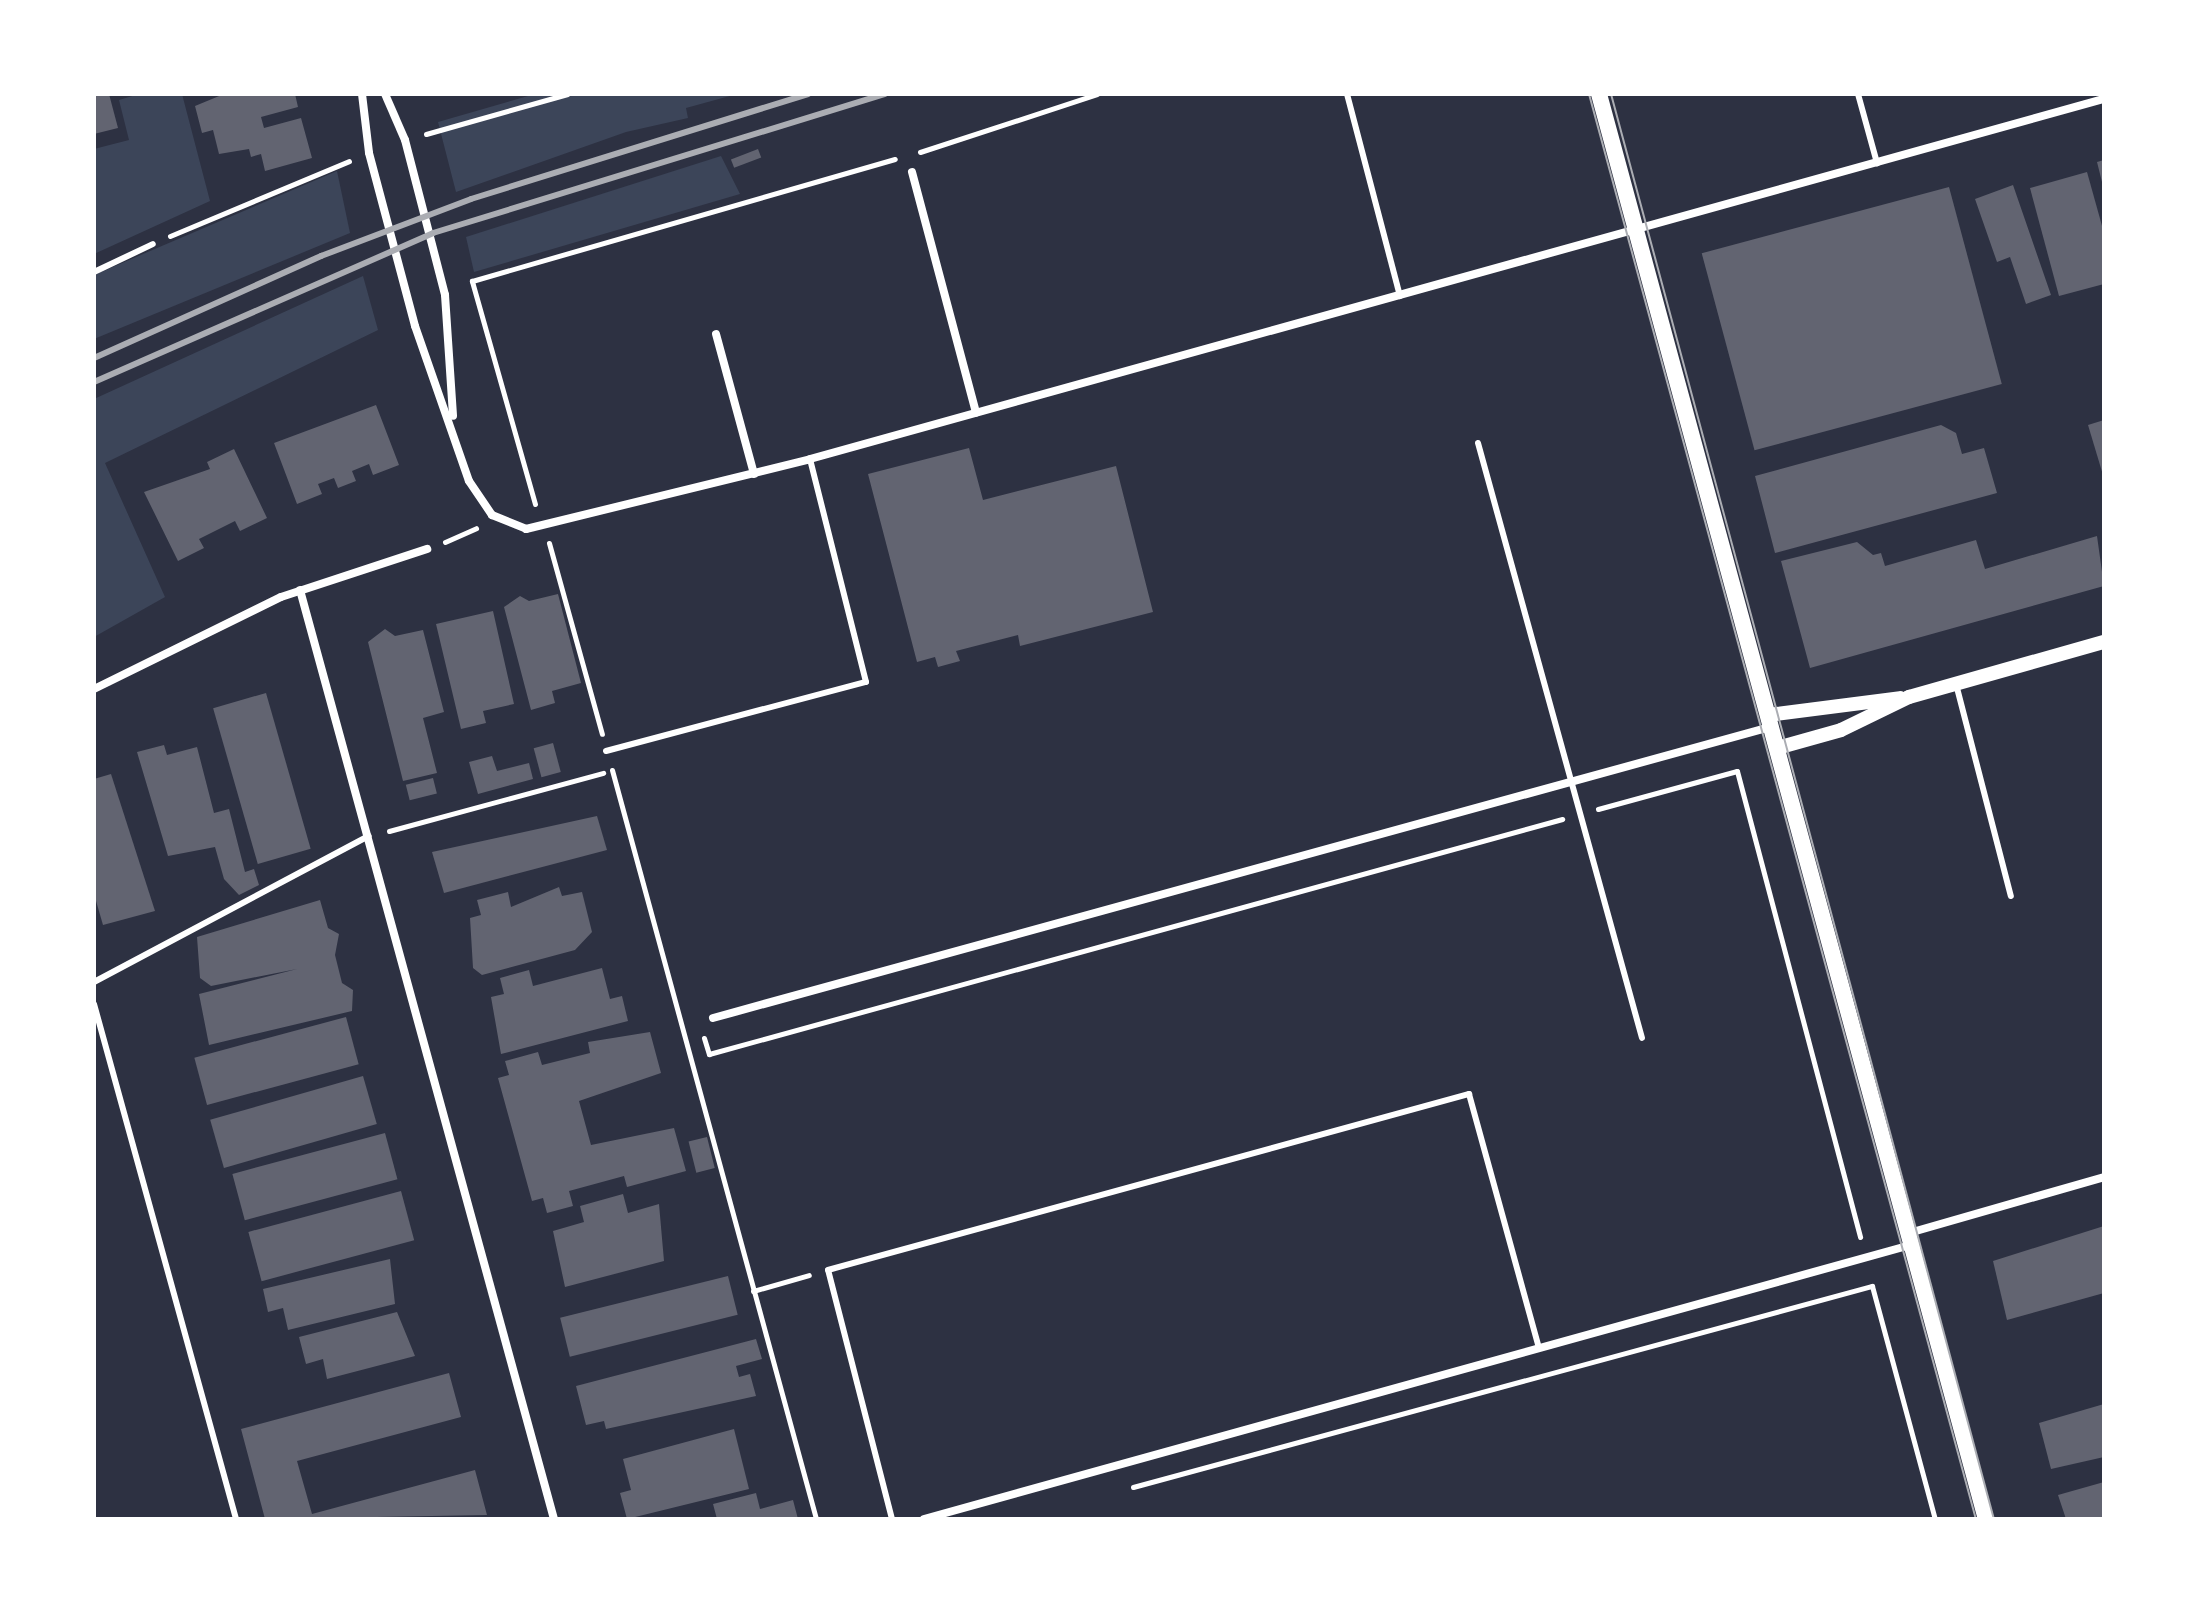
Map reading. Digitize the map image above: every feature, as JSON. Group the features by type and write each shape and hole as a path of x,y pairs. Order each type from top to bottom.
{"main road":[{"path":"1599,94 1986,1519"}],"street":[{"path":"362,94 369,153 415,326 454,424 473,491 499,519 545,528 810,459 1637,232 2104,99"},
{"path":"385,94 405,140 445,295 454,424"},
{"path":"912,172 976,413"},
{"path":"716,334 754,474"},
{"path":"94,689 300,590 427,549"},
{"path":"300,590 554,1519"},
{"path":"713,1018 1570,782 1770,721 1909,697 2104,642"},
{"path":"1777,748 1841,730 1909,697"},
{"path":"924,1519 1866,1259 1910,1239 2104,1177"}],"lane":[{"path":"1347,94 1400,296"},
{"path":"1858,94 1877,163"},
{"path":"94,272 153,244"},
{"path":"1478,443 1642,1038"},
{"path":"606,751 866,682 810,459"},
{"path":"1956,684 2011,896"},
{"path":"94,982 369,836"},
{"path":"94,1004 236,1519"},
{"path":"892,1519 828,1270 1469,1094 1539,1348"}],"path":[{"path":"405,140 567,94"},
{"path":"816,1519 545,528 529,501 472,281 1097,94"},
{"path":"153,244 369,153"},
{"path":"427,549 499,519"},
{"path":"369,836 612,771"},
{"path":"702,1028 709,1054 1737,771 1935,1519"},
{"path":"684,1030 693,1029"},
{"path":"753,1291 828,1270"},
{"path":"1123,1490 1872,1286"}],"shaded area":[{"path":"139,94 182,94 210,201 94,254 94,149 129,140 119,100"},
{"path":"535,94 737,94 686,108 688,118 626,132 456,192 438,122"},
{"path":"721,156 740,194 474,272 466,237"},
{"path":"337,171 350,233 94,339 94,275"},
{"path":"363,276 378,330 105,463 165,597 94,637 94,399"}],"building":[{"path":"94,94 109,94 118,128 94,134"},
{"path":"224,94 295,94 298,107 261,117 264,128 301,118 312,158 265,171 261,154 251,157 249,149 219,154 213,130 202,133 195,106"},
{"path":"758,149 761,157 734,168 731,159"},
{"path":"2104,160 2104,186 2103,186 2097,162"},
{"path":"2087,172 2104,233 2104,284 2059,296 2030,188"},
{"path":"2013,185 2051,295 2026,304 2010,257 1997,262 1975,199"},
{"path":"1949,187 2002,384 1755,450 1702,253"},
{"path":"376,405 399,465 373,475 369,464 352,471 356,481 338,488 334,478 318,484 322,494 297,504 274,443"},
{"path":"2104,420 2104,475 2103,475 2088,425"},
{"path":"1941,425 1956,433 1962,454 1984,448 1997,493 1775,553 1755,476"},
{"path":"969,448 983,500 1116,466 1153,612 1020,646 1018,635 956,651 960,661 938,667 935,657 917,662 868,474"},
{"path":"234,449 267,518 240,531 235,521 199,539 204,548 178,561 144,492 210,469 207,462"},
{"path":"2097,536 2104,586 1810,668 1781,561 1857,542 1873,555 1881,553 1885,566 1976,540 1985,569"},
{"path":"558,594 581,683 552,691 555,703 531,710 504,607 520,596 529,601"},
{"path":"493,611 514,704 483,711 486,723 461,729 436,624"},
{"path":"385,629 395,636 423,630 444,712 423,718 437,773 403,781 368,642"},
{"path":"266,693 311,849 258,864 213,708"},
{"path":"553,743 561,772 541,777 534,748"},
{"path":"164,745 167,755 197,747 214,813 229,809 245,872 254,869 259,885 239,895 224,879 215,847 168,856 137,752"},
{"path":"492,756 497,771 529,763 533,779 478,794 469,762"},
{"path":"111,774 155,911 103,925 94,894 94,779"},
{"path":"433,778 437,794 410,800 406,785"},
{"path":"597,816 607,850 444,893 432,852"},
{"path":"559,887 562,896 582,892 592,932 575,950 482,975 473,968 470,918 481,915 477,900 508,892 511,907"},
{"path":"320,900 328,928 339,934 335,955 342,983 353,990 352,1011 209,1045 199,994 297,969 211,986 200,978 197,937"},
{"path":"602,968 610,999 622,996 628,1021 501,1054 491,997 504,994 500,978 529,970 533,986"},
{"path":"346,1017 359,1064 207,1105 194,1058"},
{"path":"650,1032 661,1073 579,1101 591,1145 674,1128 686,1171 627,1187 624,1176 569,1191 573,1206 547,1213 543,1198 532,1201 498,1078 509,1075 505,1061 538,1052 542,1065 590,1053 588,1042"},
{"path":"363,1076 377,1124 224,1168 210,1120"},
{"path":"385,1133 397,1179 245,1220 232,1174"},
{"path":"707,1137 715,1168 696,1173 689,1142"},
{"path":"401,1191 414,1240 262,1281 248,1232"},
{"path":"623,1194 628,1213 659,1204 664,1261 565,1287 553,1231 584,1222 580,1206"},
{"path":"2104,1226 2104,1293 2007,1320 1993,1261"},
{"path":"390,1259 395,1304 288,1330 283,1308 268,1312 263,1289"},
{"path":"728,1276 738,1315 570,1357 560,1318"},
{"path":"397,1312 415,1356 327,1379 323,1359 306,1364 299,1337"},
{"path":"756,1339 762,1359 736,1366 739,1377 750,1374 756,1396 606,1429 604,1421 586,1425 576,1386"},
{"path":"449,1373 461,1417 297,1461 312,1514 475,1470 487,1515 265,1519 241,1429"},
{"path":"2104,1404 2104,1457 2051,1469 2039,1423"},
{"path":"734,1429 749,1489 627,1519 620,1493 631,1490 623,1459"},
{"path":"2104,1482 2104,1519 2066,1519 2058,1495"},
{"path":"756,1493 760,1509 793,1500 798,1519 717,1519 713,1504"}],"tram line":[{"path":"1589,94 1976,1519"},
{"path":"1611,94 1994,1519"}],"railway":[{"path":"94,358 321,256 471,199 808,94"},
{"path":"94,382 433,233 885,94"}]}
